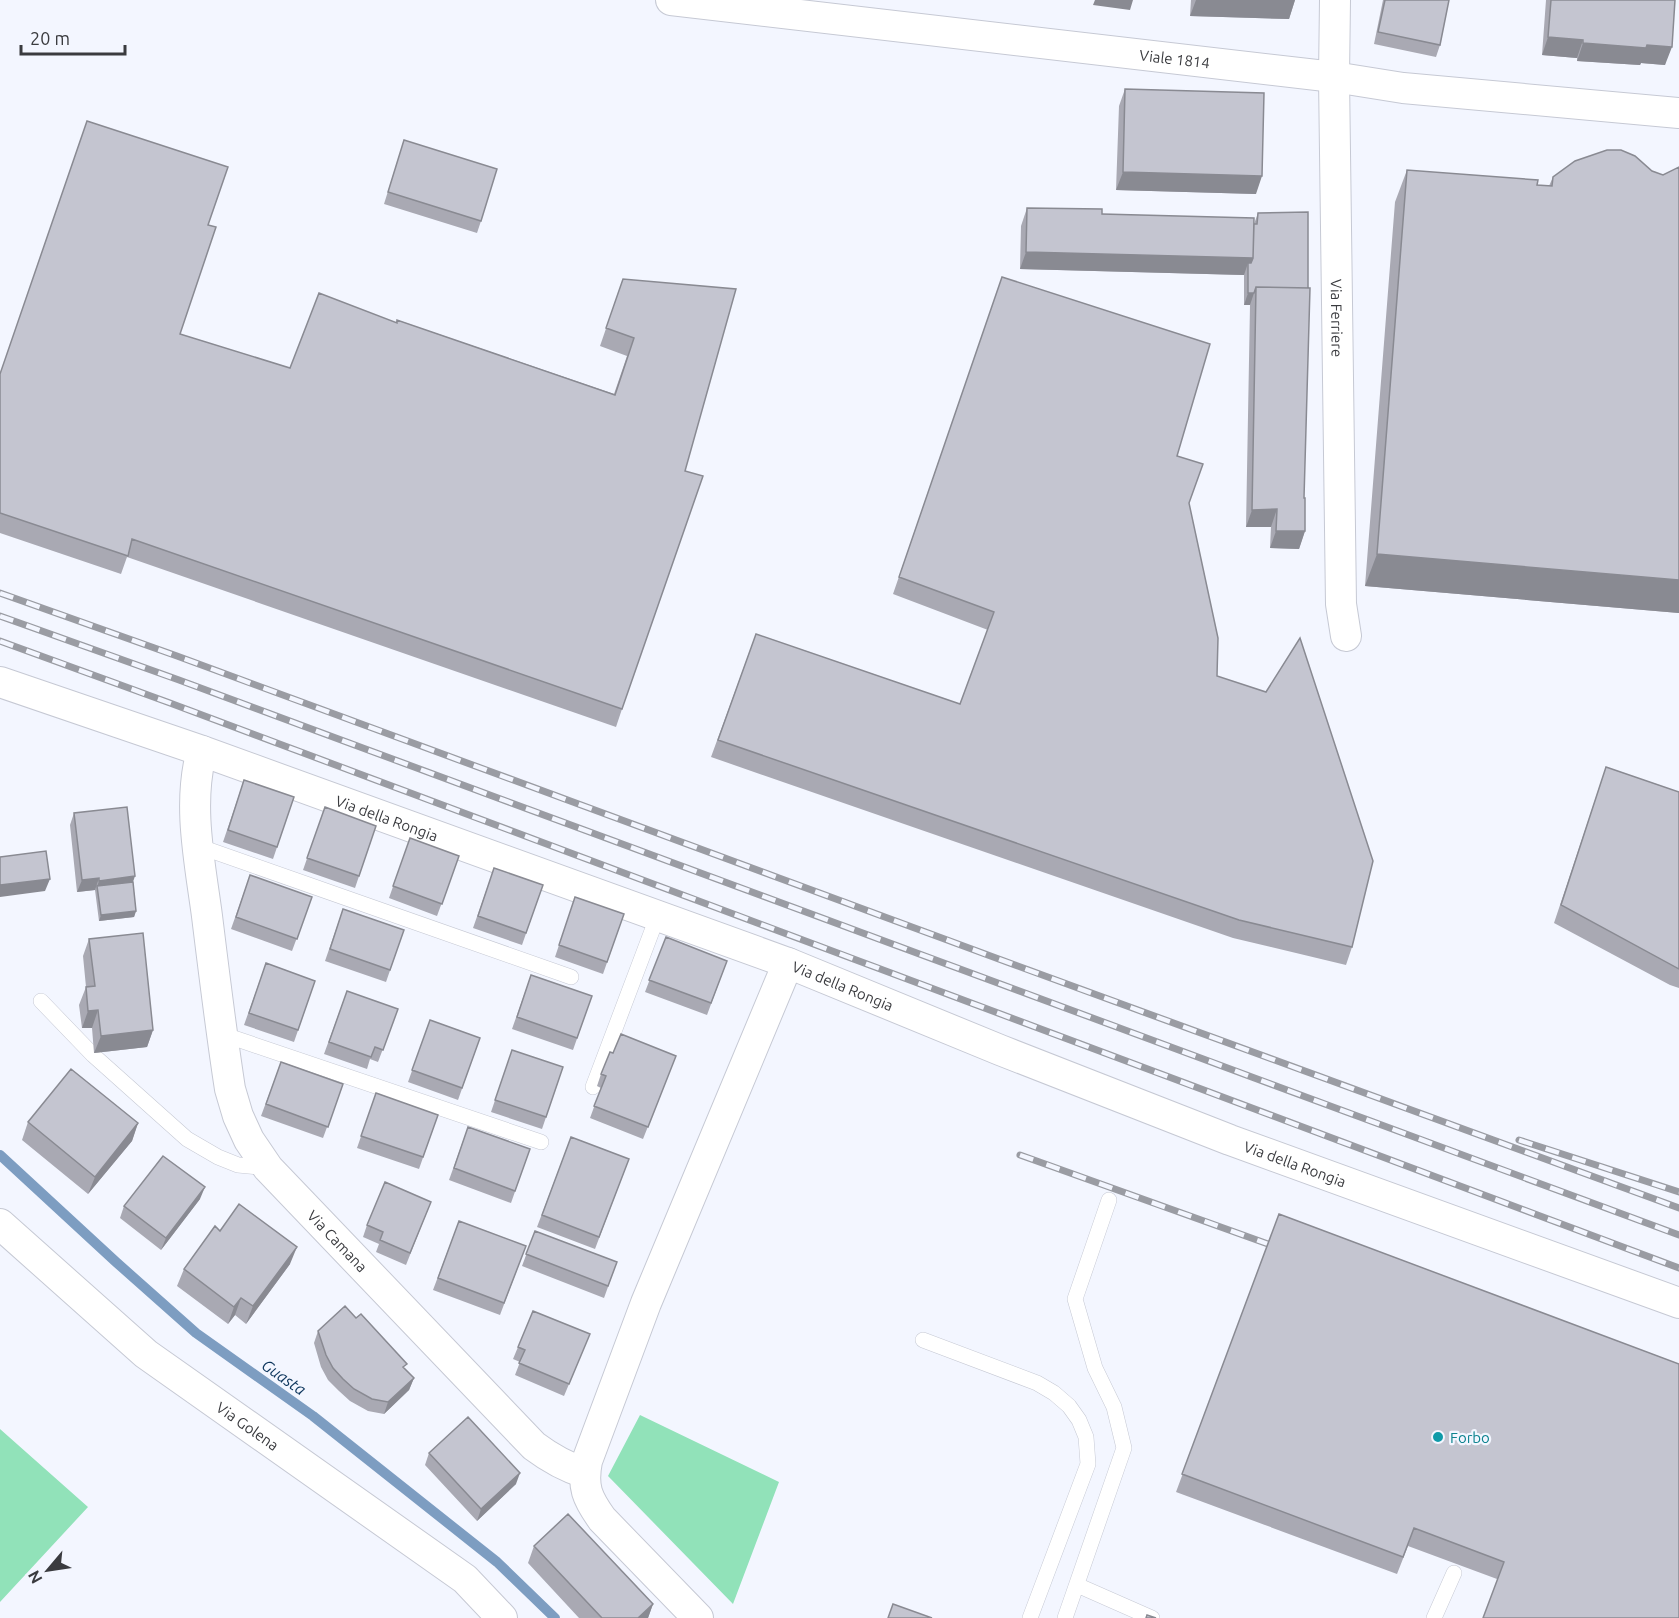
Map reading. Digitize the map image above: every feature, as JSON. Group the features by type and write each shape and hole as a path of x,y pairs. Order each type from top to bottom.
{"street":[{"name":"Viale 1814","path":"671,0 1334,77 1403,88 1679,113"},
{"name":"Via Ferriere","path":"1335,0 1341,604 1346,636"},
{"name":"Via della Rongia","path":"0,681 202,751 788,963 1000,1050 1230,1140 1679,1303"},
{"name":"Via Camana","path":"202,751 195,793 198,846 230,1089 238,1116 249,1140 268,1168 534,1446 547,1456 585,1473"},
{"path":"698,1618 602,1519 589,1501 585,1488 585,1473 587,1461 646,1303 788,963"},
{"name":"Via Golena","path":"0,1224 146,1354 465,1579 502,1618"}],"lane":[{"path":"198,846 571,977"},
{"path":"593,1087 658,915"},
{"path":"41,1001 93,1055 141,1100 187,1138 218,1157 238,1165 268,1168"},
{"path":"222,1034 541,1142"},
{"path":"1065,1618 1124,1448 1114,1407 1095,1368 1074,1299 1109,1200"},
{"path":"922,1340 1054,1392 1069,1406 1079,1420 1086,1437 1088,1464 1029,1618"},
{"path":"1434,1618 1454,1573"},
{"path":"1077,1585 1152,1618"}],"green space":[{"path":"640,1415 779,1482 733,1604 608,1476"},
{"path":"0,1429 88,1507 0,1602"}],"building":[{"path":"1385,0 1449,0 1440,45 1378,32"},
{"path":"1551,0 1675,0 1672,47 1647,45 1646,48 1583,43 1583,40 1548,37"},
{"path":"1125,89 1264,93 1262,176 1123,172"},
{"path":"87,121 228,167 208,225 216,227 180,334 290,368 319,293 397,323 397,320 615,395 634,338 606,328 623,279 736,289 685,471 703,476 622,709 132,539 128,556 0,513 0,374"},
{"path":"404,140 497,169 481,221 388,192"},
{"path":"1607,150 1621,150 1635,156 1652,171 1663,175 1679,167 1679,580 1377,554 1407,170 1538,180 1537,185 1552,186 1553,177 1575,161"},
{"path":"1027,208 1102,209 1102,214 1254,218 1253,258 1026,252"},
{"path":"1308,212 1308,288 1256,287 1254,293 1248,293 1248,263 1251,263 1253,258 1254,224 1257,224 1258,213"},
{"path":"1002,277 1210,344 1177,456 1203,464 1189,503 1218,638 1217,676 1266,692 1300,638 1373,861 1352,947 1239,920 718,740 756,634 960,704 994,612 899,577"},
{"path":"1256,287 1310,288 1305,531 1276,531 1277,509 1252,510"},
{"path":"1606,767 1679,792 1679,969 1561,905"},
{"path":"244,780 294,797 277,847 228,830"},
{"path":"127,807 135,876 99,881 99,878 82,880 74,813"},
{"path":"325,807 376,826 359,876 307,858"},
{"path":"410,838 459,856 442,904 393,886"},
{"path":"46,851 50,879 0,885 0,857"},
{"path":"494,868 543,885 526,933 478,916"},
{"path":"250,875 312,897 297,939 236,917"},
{"path":"133,882 136,911 101,915 97,886"},
{"path":"575,897 624,914 607,962 559,945"},
{"path":"343,909 404,930 390,970 330,949"},
{"path":"143,933 153,1030 101,1036 98,1010 88,1011 86,987 95,986 89,939"},
{"path":"666,937 727,961 711,1003 649,980"},
{"path":"266,963 315,981 298,1030 249,1013"},
{"path":"531,975 592,996 577,1038 517,1017"},
{"path":"347,991 398,1009 383,1050 375,1047 371,1057 329,1042"},
{"path":"430,1020 480,1038 462,1088 412,1070"},
{"path":"621,1034 676,1056 648,1127 594,1106 606,1076 601,1074"},
{"path":"512,1050 563,1067 546,1117 495,1100"},
{"path":"281,1062 343,1084 328,1127 266,1104"},
{"path":"71,1069 138,1123 95,1177 28,1122"},
{"path":"376,1093 438,1115 423,1157 361,1136"},
{"path":"468,1127 530,1149 515,1191 454,1168"},
{"path":"571,1137 629,1159 599,1237 542,1215"},
{"path":"163,1156 205,1187 166,1238 124,1206"},
{"path":"385,1182 431,1202 410,1253 380,1240 383,1232 367,1225"},
{"path":"239,1204 297,1247 253,1306 241,1298 234,1307 184,1269 215,1226 220,1231"},
{"name":"Forbo","path":"1279,1214 1679,1364 1679,1618 1483,1618 1504,1562 1414,1528 1403,1557 1182,1474"},
{"path":"459,1221 526,1246 504,1303 438,1278"},
{"path":"535,1231 617,1262 608,1286 526,1254"},
{"path":"345,1306 356,1318 361,1314 407,1364 403,1367 414,1378 388,1402 372,1399 354,1389 333,1368 326,1355 318,1331"},
{"path":"533,1311 590,1334 569,1384 519,1363 525,1350 518,1347"},
{"path":"468,1417 520,1473 481,1509 429,1453"},
{"path":"568,1514 653,1604 638,1618 602,1618 534,1546"},
{"path":"893,1604 932,1618 888,1618"}],"waterway":[{"name":"Guasta","path":"0,1155 196,1333 313,1416 497,1562 555,1618"}],"railway":[{"path":"0,593 1679,1208"},
{"path":"0,616 179,680 1679,1235"},
{"path":"0,641 1679,1268"},
{"path":"1519,1140 1679,1192"},
{"path":"1020,1155 1268,1244"}],"place":[{"name":"Forbo","path":"1438,1437"}]}
